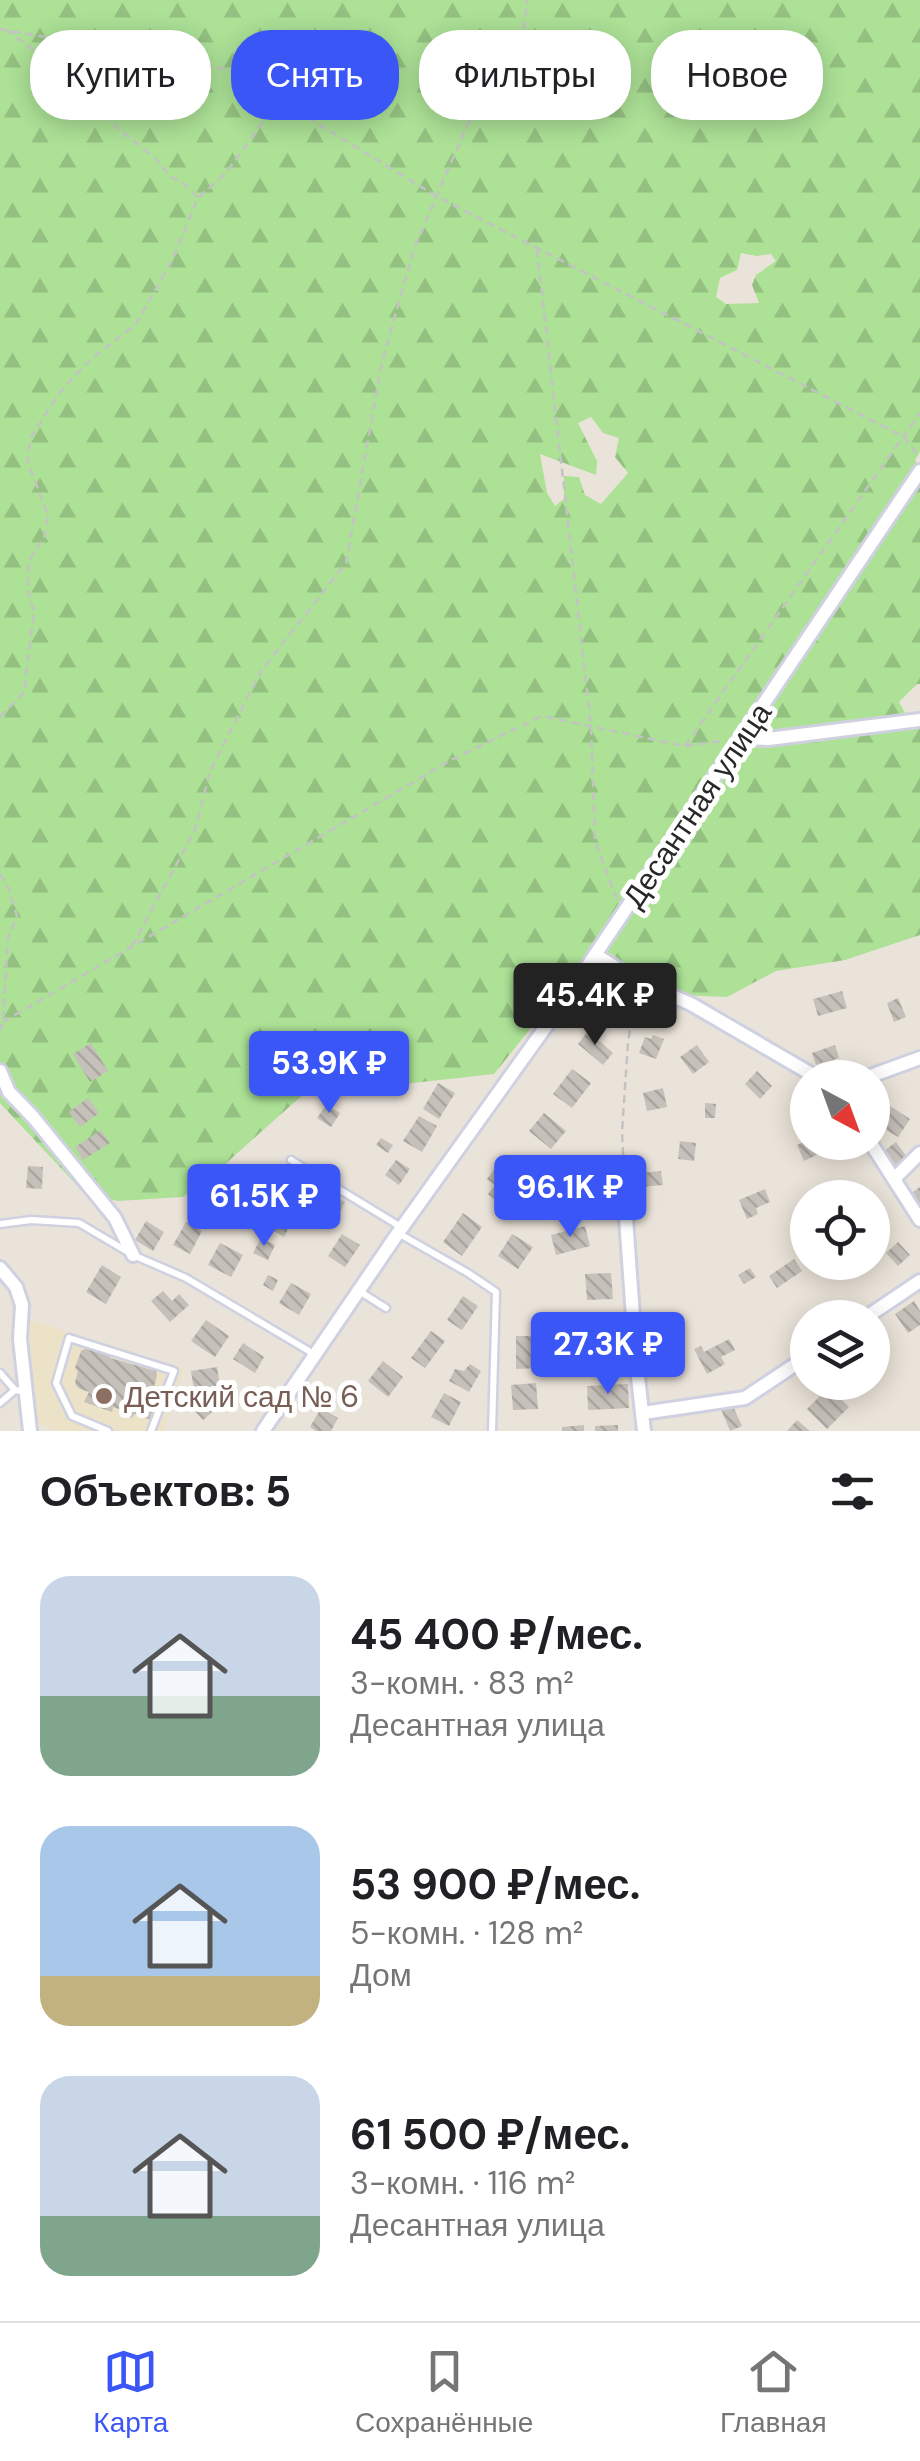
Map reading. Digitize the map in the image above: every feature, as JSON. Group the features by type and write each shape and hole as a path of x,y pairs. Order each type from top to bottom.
{"street":[{"name":"Десантная улица","path":"263,1431 596,955 920,471"},
{"path":"741,738 768,739 920,720"},
{"path":"596,955 636,982 690,1004 790,1062"},
{"path":"890,1069 920,1058"},
{"path":"0,1071 9,1092 115,1218 132,1255"},
{"path":"894,1179 920,1153"},
{"path":"882,1160 920,1220"},
{"path":"625,1204 644,1431"},
{"path":"0,1268 20,1294 21,1392 30,1431"},
{"path":"890,1301 920,1281"},
{"path":"643,1412 746,1398 790,1368"}],"lane":[{"path":"290,1160 496,1292 492,1431"},
{"path":"0,1224 31,1220 80,1222 132,1255 186,1278 315,1355"},
{"path":"359,1290 386,1308"},
{"path":"108,1431 72,1416 56,1383 69,1338 174,1371 151,1431"},
{"path":"0,1374 21,1392 0,1403"}],"path":[{"path":"132,946 195,830 210,771 261,671 346,563 382,362 414,248 468,123 503,88 522,50 527,0"},
{"path":"0,29 231,71"},
{"path":"7,30 52,64 110,122 198,198"},
{"path":"0,717 24,692 34,612 28,592 29,560 44,538 48,516 28,462 30,439 60,393 90,360 136,324 172,261 198,198 225,174 264,120"},
{"path":"311,120 436,196 904,437 920,458"},
{"path":"537,248 591,726 595,841 622,915"},
{"path":"685,746 920,413"},
{"path":"2,1022 450,760 542,716 685,746 741,738"},
{"path":"0,874 18,916 8,937 0,1030"},
{"path":"625,1204 622,1132 636,982"},
{"path":"562,1004 569,1014 633,1021"}],"shaded area":[{"name":"Детский сад № 6","path":"28,1319 184,1369 163,1431 55,1431 36,1423"}],"green space":[{"path":"0,0 920,0 920,452 915,460 920,468 920,684 899,702 905,713 900,717 920,720 920,935 845,960 776,971 727,997 678,995 662,1017 556,997 494,1074 307,1091 183,1197 118,1201 85,1194 0,1103","holes":["741,253 771,254 776,261 756,275 752,285 759,303 726,304 716,297 720,278 737,270","591,417 603,433 619,438 615,457 628,473 601,504 585,495 579,477 564,476 564,499 555,506 547,493 540,454 596,475 597,461 578,423"]}],"building":[{"path":"842,991 847,1008 818,1016 813,999"},
{"path":"898,998 906,1017 894,1022 887,1003"},
{"path":"588,1031 613,1053 603,1065 578,1044"},
{"path":"653,1035 664,1039 656,1059 639,1053 645,1037 651,1039"},
{"path":"91,1043 108,1071 90,1082 73,1054"},
{"path":"697,1045 709,1062 693,1074 680,1057"},
{"path":"835,1045 839,1058 814,1060 812,1053"},
{"path":"572,1069 591,1083 572,1108 553,1094"},
{"path":"757,1071 772,1086 760,1099 745,1084"},
{"path":"438,1083 455,1093 439,1119 423,1109"},
{"path":"663,1088 667,1107 647,1111 643,1093"},
{"path":"88,1098 99,1113 80,1127 69,1112"},
{"path":"705,1103 716,1104 715,1118 705,1118"},
{"path":"326,1105 340,1113 331,1127 317,1118"},
{"path":"890,1106 910,1119 898,1137 890,1132"},
{"path":"544,1113 566,1131 551,1149 529,1131"},
{"path":"419,1116 437,1126 422,1152 403,1141"},
{"path":"101,1130 110,1143 83,1160 75,1147"},
{"path":"381,1138 393,1145 388,1153 376,1145"},
{"path":"680,1141 696,1143 694,1161 678,1159"},
{"path":"896,1142 907,1157 896,1165 890,1157 890,1146"},
{"path":"504,1157 527,1174 509,1196 504,1192 497,1201 488,1194 495,1185 487,1179"},
{"path":"396,1160 410,1169 399,1185 385,1175"},
{"path":"266,1164 287,1174 279,1191 257,1181"},
{"path":"28,1166 43,1167 42,1189 26,1188"},
{"path":"661,1171 663,1185 641,1187 640,1173"},
{"path":"569,1172 581,1187 556,1207 543,1192"},
{"path":"920,1187 920,1208 910,1194"},
{"path":"765,1189 770,1202 756,1208 758,1214 747,1219 739,1200"},
{"path":"330,1194 345,1202 335,1221 320,1213"},
{"path":"287,1200 300,1206 284,1237 265,1226 274,1208 281,1211"},
{"path":"463,1213 482,1227 462,1256 443,1242"},
{"path":"146,1221 164,1232 153,1251 135,1240"},
{"path":"186,1222 202,1231 190,1254 173,1245"},
{"path":"585,1226 590,1246 556,1255 551,1235"},
{"path":"342,1234 360,1245 345,1267 328,1256"},
{"path":"512,1234 533,1247 518,1269 498,1256"},
{"path":"261,1238 275,1245 268,1260 253,1253"},
{"path":"898,1242 910,1255 898,1266 890,1257 890,1249"},
{"path":"220,1243 243,1255 231,1277 208,1265"},
{"path":"790,1262 790,1279 777,1288 769,1276"},
{"path":"102,1265 121,1277 106,1304 86,1292"},
{"path":"750,1268 756,1277 744,1284 738,1275"},
{"path":"611,1273 613,1299 587,1300 585,1274"},
{"path":"268,1275 278,1280 273,1291 263,1285"},
{"path":"291,1283 311,1294 299,1315 279,1303"},
{"path":"163,1291 172,1301 179,1294 189,1305 170,1322 151,1301"},
{"path":"463,1296 478,1306 462,1330 447,1320"},
{"path":"914,1301 920,1311 920,1325 908,1333 895,1314"},
{"path":"206,1320 229,1336 215,1357 191,1341"},
{"path":"431,1331 445,1341 425,1368 411,1358"},
{"path":"516,1336 538,1336 538,1368 516,1369"},
{"path":"729,1339 735,1350 721,1357 725,1364 707,1374 694,1349 701,1346 704,1352"},
{"path":"243,1343 264,1357 255,1373 233,1359"},
{"path":"617,1344 620,1369 593,1372 590,1347"},
{"path":"88,1347 104,1350 110,1358 156,1371 150,1420 84,1402 89,1392 75,1383 75,1368 81,1351"},
{"path":"383,1361 403,1377 388,1397 368,1381"},
{"path":"470,1364 481,1371 469,1392 449,1381 455,1369 464,1371"},
{"path":"217,1367 220,1385 194,1390 191,1371"},
{"path":"536,1383 538,1409 513,1410 511,1385"},
{"path":"628,1384 629,1408 588,1410 587,1386"},
{"path":"212,1391 223,1403 203,1420 192,1408"},
{"path":"444,1393 461,1402 449,1426 431,1417"},
{"path":"816,1400 842,1400 849,1407 827,1429 807,1409"},
{"path":"732,1404 742,1426 730,1431 721,1409"},
{"path":"321,1408 338,1418 331,1431 310,1427"},
{"path":"797,1420 810,1431 787,1431"},
{"path":"584,1425 584,1431 562,1431 562,1427"},
{"path":"618,1425 618,1431 595,1431 595,1426"}],"place":[{"name":"Детский сад № 6","path":"104,1396"}]}
